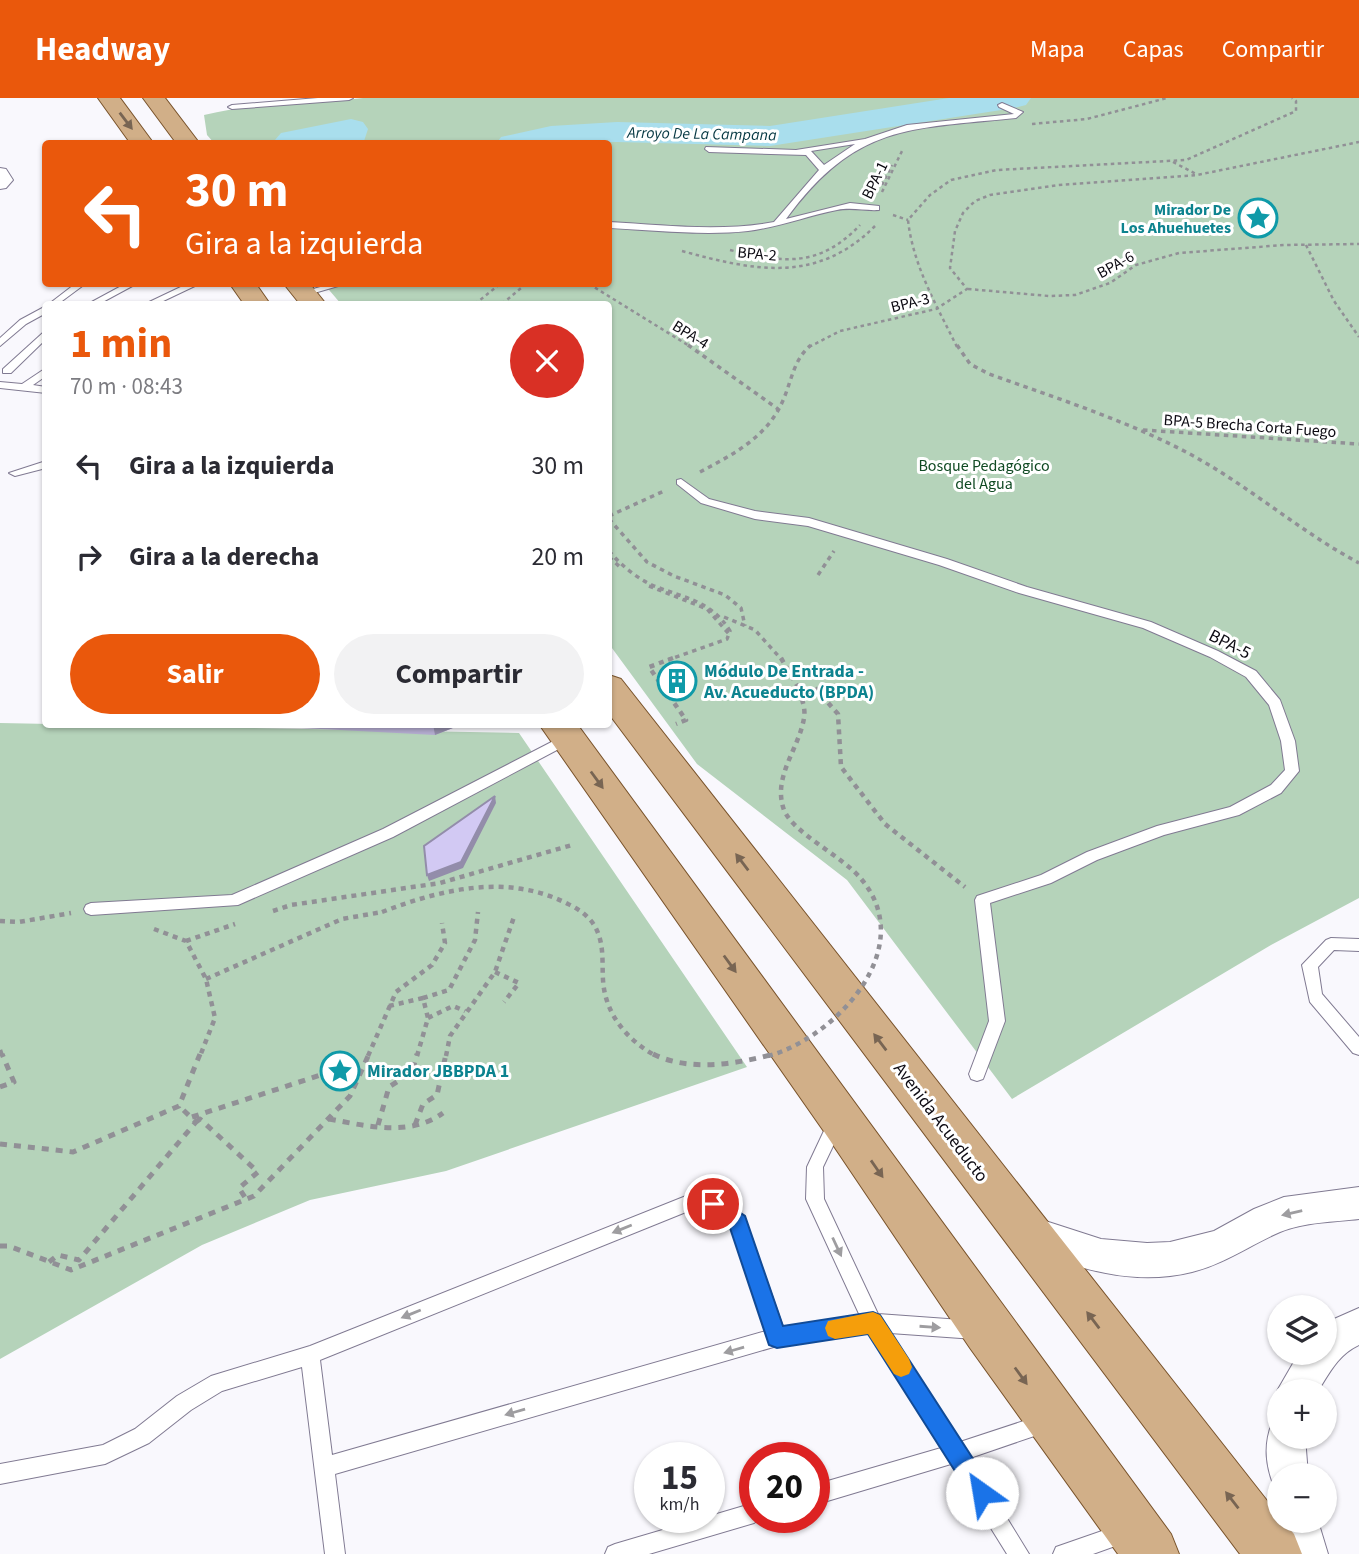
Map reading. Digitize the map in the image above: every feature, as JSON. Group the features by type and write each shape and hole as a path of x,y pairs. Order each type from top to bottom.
{"main road":[{"path":"108,98 140,140"},
{"path":"154,98 186,140"},
{"name":"Avenida Acueducto","path":"612,692 1274,1554"},
{"path":"558,729 839,1115 988,1330 1142,1542"}],"street":[{"path":"0,173 4,180 0,184"},
{"path":"1023,1229 1062,1246 1100,1257 1143,1262 1217,1247 1284,1214 1359,1203"},
{"path":"1337,1337 1359,1326"},
{"path":"1302,1533 1308,1554"}],"lane":[{"path":"232,107 349,98"},
{"path":"793,153 913,128 1016,116 1018,112 1002,105"},
{"path":"777,223 800,192 824,170 874,138"},
{"path":"709,149 808,153 824,170"},
{"path":"612,225 710,230 777,223 856,204 874,208"},
{"path":"60,301 76,287"},
{"path":"99,301 125,287"},
{"path":"157,301 187,287"},
{"path":"305,294 330,287"},
{"path":"0,343 23,322 42,311"},
{"path":"6,371 42,337"},
{"path":"24,387 42,374"},
{"path":"0,385 42,389"},
{"path":"15,473 42,465"},
{"name":"BPA-5","path":"681,482 705,501 755,514 809,522 943,562 1023,590 1147,625 1214,654 1251,674 1275,703 1288,741 1292,771 1276,789 1234,811 1162,830 1092,856 1046,879 982,900"},
{"path":"91,909 233,901 388,833 558,729"},
{"path":"977,1074 997,1021 982,900"},
{"path":"1359,945 1331,944 1310,965 1315,998 1359,1048"},
{"path":"839,1115 815,1167 815,1199 873,1323 1018,1554"},
{"path":"0,1474 105,1454 142,1436 184,1403 218,1383 310,1355 686,1204 713,1204 738,1222 777,1338"},
{"path":"324,1467 777,1338 873,1323 988,1330"},
{"path":"310,1355 335,1554"},
{"path":"830,1490 957,1453 1052,1420"},
{"path":"615,1554 739,1517"},
{"path":"1063,1554 1142,1542"}],"path":[{"path":"1162,98 1088,117 1026,124 1087,119 1167,98"},
{"path":"1292,98 1296,101 1296,111 1186,160 997,170 951,180 930,194 908,220 911,246 961,354 970,364 989,374 1139,430 1190,454 1318,541 1359,563"},
{"path":"967,289 950,268 952,238 973,201 1002,192 1050,186 1198,174 1359,142"},
{"name":"BPA-1","path":"722,248 785,260 807,258 838,247 874,208 905,144"},
{"path":"1172,161 1198,174"},
{"path":"727,248 786,258 806,257 836,246 874,208"},
{"name":"BPA-2","path":"676,249 752,266 774,268 821,264 853,249 867,237 876,224 874,208"},
{"name":"BPA-6","path":"967,289 1049,296 1075,295 1110,282 1136,265 1179,253 1359,244"},
{"path":"1306,245 1334,301 1359,337"},
{"path":"481,301 497,287"},
{"path":"506,301 522,287"},
{"name":"BPA-4","path":"593,287 695,349 778,409"},
{"name":"BPA-3","path":"612,516 746,449 765,430 778,409 796,362 812,344 840,332 939,308 967,289"},
{"name":"BPA-5 Brecha Corta Fuego","path":"1139,430 1359,444"},
{"path":"612,521 647,562 674,576 724,595 741,608 746,626"},
{"path":"818,575 847,533"},
{"path":"0,1144 73,1152 179,1106 215,1018 206,979 342,919 382,912 425,895 516,885 557,895 583,912 599,932 604,995 619,1023 642,1048 678,1063 722,1063 775,1055 817,1032 847,1009 871,975 881,941 879,905 865,881 837,855 799,828 785,810 782,782 805,716 798,687 778,653 755,630 723,616 707,605 655,586 620,564 612,555"},
{"path":"612,560 654,589 707,609 729,634"},
{"path":"646,737 686,720 649,667 727,639 729,634 723,616"},
{"path":"815,688 838,714 841,766 885,824 982,900"},
{"path":"265,914 291,905 440,883 572,845"},
{"path":"389,1007 449,990 475,940 478,912"},
{"path":"415,1125 423,1104 437,1095 450,1036 495,972 515,914"},
{"path":"186,941 239,923"},
{"path":"0,1246 9,1246 71,1270 254,1196 350,1096 396,992 432,965 445,943 442,923"},
{"path":"495,972 519,983 504,1002"},
{"path":"378,1125 389,1087 412,1072 428,1018 424,998"},
{"path":"428,1018 453,1006 466,1012"},
{"path":"0,1051 14,1082 0,1087"},
{"path":"49,1262 58,1255 79,1260 194,1120 336,1070"},
{"path":"179,1106 194,1120"},
{"path":"328,1119 378,1125 426,1125 443,1113"},
{"path":"194,1120 200,1119 258,1172 239,1188 246,1199"}],"green space":[{"name":"Bosque Pedagógico del Agua","path":"1359,98 1359,898 1271,945 1012,1099 847,880 697,764 612,648 612,301 338,301 327,287 612,287 612,140 211,140 207,135 204,115 243,108 343,100"},
{"path":"0,723 42,724 42,728 260,728 519,733 747,1067 446,1171 310,1200 202,1245 0,1359"}],"building":[{"path":"495,796 461,862 427,875 424,846"}],"waterway":[{"name":"Arroyo De La Campana","path":"532,140 551,136 617,132 770,136 1014,98"},
{"name":"Arroyo De La Campana","path":"293,140 351,129 347,140"}],"slow traffic":[{"path":"835,1328 873,1323 901,1367"}],"place":[{"name":"Mirador De Los Ahuehuetes","path":"1258,218"},
{"name":"Módulo De Entrada - Av. Acueducto (BPDA)","path":"677,681"},
{"name":"Mirador JBBPDA 1","path":"340,1071"}],"route":[{"path":"713,1204 738,1222 777,1338 873,1323 982,1493"}]}
